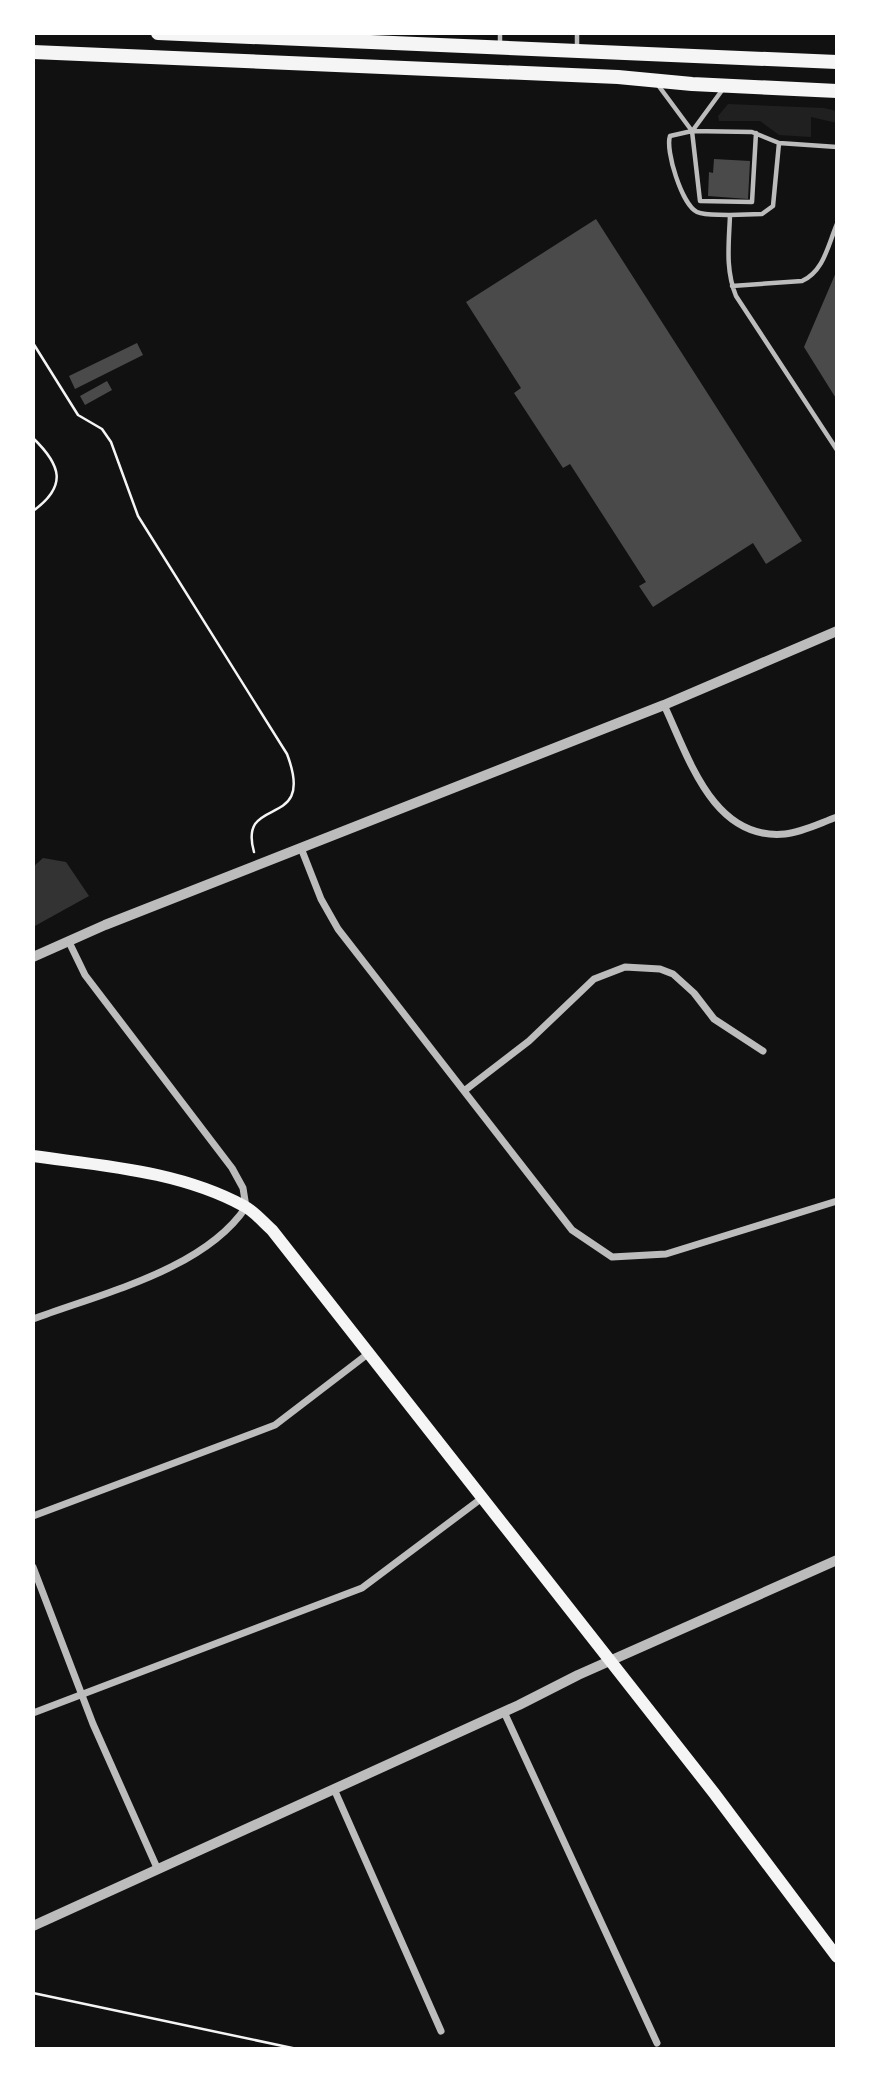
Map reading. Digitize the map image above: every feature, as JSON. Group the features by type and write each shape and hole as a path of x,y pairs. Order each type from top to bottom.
{"highway":[{"path":"158,33 500,40 577,51 837,62"},
{"path":"33,52 834,92"}],"main road":[{"path":"33,1156 164,1176 210,1190 246,1207 280,1239 837,1957"}],"street":[{"path":"33,957 257,865 664,705 837,631"},
{"path":"664,705 709,796 721,812 736,823 753,832 787,834 837,817"},
{"path":"301,848 321,899 338,929 572,1230 612,1257 666,1254 837,1200"},
{"path":"33,1319 184,1262 228,1230 246,1207 243,1188 232,1168 85,975 69,942"},
{"path":"464,1091 529,1041 586,985 610,971 625,967 660,969 673,974 694,993 714,1019 764,1051"},
{"path":"33,1516 275,1425 369,1353"},
{"path":"33,1713 362,1588 482,1498"},
{"path":"33,1926 504,1712 610,1661 837,1560"},
{"path":"33,1567 82,1695 158,1870"},
{"path":"504,1712 657,2043"},
{"path":"334,1790 440,2031"}],"lane":[{"path":"577,33 577,51"},
{"path":"655,81 692,131 700,201 746,204 752,202 755,133"},
{"path":"692,131 725,86"},
{"path":"779,143 773,206 762,214 730,215 697,212 686,202 668,143 675,132 692,131 755,133 779,143 837,147"},
{"path":"730,215 728,265 732,286 837,450"},
{"path":"732,286 802,281 811,276 821,263 837,224"}],"path":[{"path":"33,343 78,415 102,429 111,442 138,516 287,754 296,777 296,790 290,800 256,822 252,845 257,865"},
{"path":"33,438 55,463 58,478 51,496 33,511"},
{"path":"33,1993 297,2049"}],"shaded area":[{"path":"728,104 824,108 837,111 837,123 811,117 811,137 779,135 760,121 719,121 718,116"},
{"path":"43,858 66,862 89,896 33,927 33,867"}],"building":[{"path":"714,159 750,161 748,199 708,196 709,172 713,173"},
{"path":"596,219 802,541 766,564 753,543 653,607 639,586 646,582 570,464 563,468 514,393 521,388 466,302"},
{"path":"837,270 837,400 804,347"},
{"path":"137,343 143,355 75,389 69,376"},
{"path":"107,381 112,390 85,405 80,396"}]}
